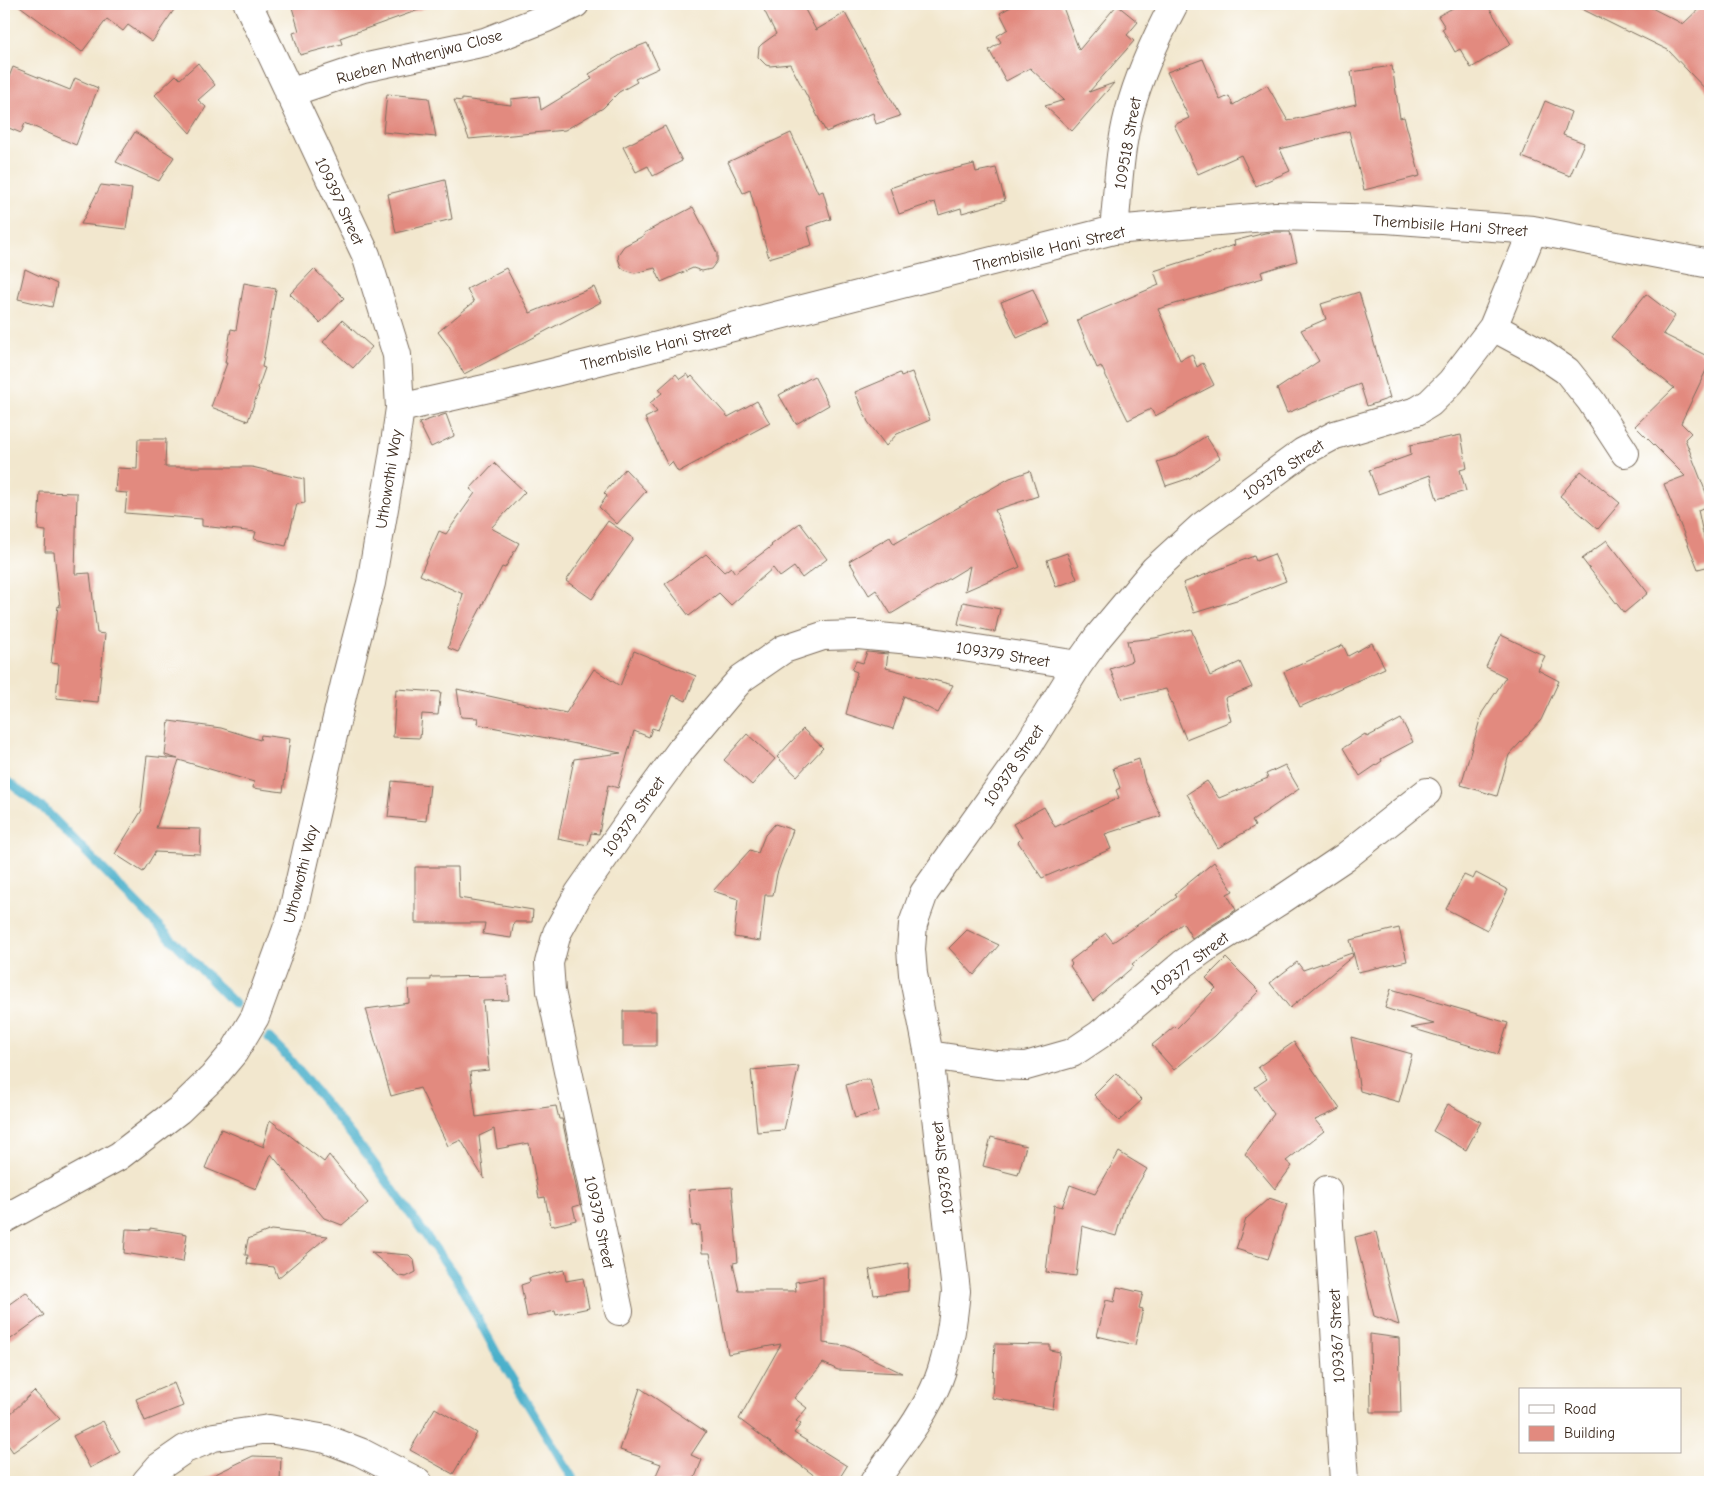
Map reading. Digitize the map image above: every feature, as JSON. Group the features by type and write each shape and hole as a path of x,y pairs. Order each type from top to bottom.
{"street":[{"name":"109397 Street","path":"248,4 366,255 397,355 400,408"},
{"name":"Rueben Mathenjwa Close","path":"288,92 363,68 485,42 546,18 575,4"},
{"name":"109518 Street","path":"1114,230 1118,184 1129,114 1139,80 1174,4"},
{"name":"Thembisile Hani Street","path":"400,408 524,380 1114,230 1276,216 1386,219 1533,230 1710,264"},
{"name":"109378 Street","path":"874,1482 916,1421 938,1381 953,1323 956,1291 929,1056 913,974 911,949 913,924 924,894 1022,755 1078,665 1098,637 1155,569 1201,528 1303,452 1335,435 1417,411 1430,403 1451,382 1493,328 1533,230"},
{"path":"1493,328 1536,350 1567,371 1625,453"},
{"name":"Uthowothi Way","path":"4,1218 119,1156 179,1110 213,1077 234,1052 255,1017 292,916 345,683 371,583 400,408"},
{"name":"109379 Street","path":"619,1311 550,991 549,963 558,933 578,893 681,750 742,678 784,649 823,636 858,635 932,642 1078,665"},
{"name":"109377 Street","path":"929,1056 997,1065 1026,1066 1072,1053 1099,1035 1197,954 1345,857 1427,792"},
{"name":"109367 Street","path":"1327,1190 1344,1482"},
{"path":"146,1482 159,1467 185,1449 214,1437 269,1428 326,1439 360,1452 418,1482"}],"building":[{"path":"17,4 178,4 152,42 128,25 123,31 107,19 82,52"},
{"path":"291,4 426,4 427,7 340,38 342,44 300,55 293,33 299,31"},
{"path":"761,4 802,4 816,30 845,13 900,116 876,124 873,113 826,132 790,64 770,66 766,65 758,57 759,47 776,34"},
{"path":"1016,4 1059,4 1064,10 1079,50 1117,5 1138,22 1127,35 1134,41 1089,92 1114,83 1072,131 1045,106 1064,100 1030,68 1006,81 989,50 1001,42 997,36 1008,29 1000,13"},
{"path":"1460,4 1487,4 1511,44 1471,68 1460,49 1455,52 1442,29 1445,27 1438,16"},
{"path":"1572,4 1644,4 1683,24 1704,4 1710,4 1710,94 1668,50"},
{"path":"647,43 659,68 635,79 637,82 619,92 603,108 565,130 469,139 454,100 462,101 462,99 511,105 511,99 539,96 541,110 592,79 589,74 629,50"},
{"path":"1203,59 1220,100 1229,96 1233,105 1267,85 1288,121 1356,104 1351,72 1392,66 1400,118 1404,117 1420,176 1364,190 1349,131 1280,149 1290,171 1256,186 1241,155 1198,174 1174,125 1189,118 1167,72"},
{"path":"198,63 215,85 198,100 206,107 190,133 155,95 176,75 180,79"},
{"path":"13,67 70,90 75,78 98,88 76,145 25,123 21,133 4,126 4,89"},
{"path":"387,94 429,98 436,137 383,132"},
{"path":"1545,101 1571,112 1563,135 1584,143 1570,176 1522,157"},
{"path":"665,126 682,161 653,176 648,166 636,172 623,147"},
{"path":"135,132 174,157 159,181 116,162"},
{"path":"791,133 818,193 823,191 831,219 807,227 812,245 769,258 750,190 743,193 728,162"},
{"path":"974,164 976,172 996,168 1005,201 962,213 961,208 939,215 935,202 899,214 890,188 925,176"},
{"path":"445,180 452,219 396,233 388,194"},
{"path":"101,185 132,189 126,229 81,224"},
{"path":"693,207 717,253 717,261 711,269 702,271 693,268 661,282 655,268 635,273 621,267 618,258 624,246"},
{"path":"1276,232 1290,232 1297,261 1261,272 1263,278 1158,309 1180,360 1192,354 1197,367 1203,363 1214,385 1155,416 1151,409 1128,420 1101,366 1097,368 1077,320 1159,285 1154,271 1235,245 1234,241"},
{"path":"506,268 530,313 594,287 601,302 464,374 448,345 438,332 474,302 467,289"},
{"path":"25,269 57,284 52,307 18,299"},
{"path":"314,269 344,298 320,323 290,294"},
{"path":"244,283 276,289 262,367 265,368 248,421 211,407 227,363 225,363 231,329 236,330"},
{"path":"1033,289 1048,324 1017,338 1001,302"},
{"path":"1359,292 1390,398 1367,406 1360,384 1287,413 1277,389 1319,361 1301,330 1326,319 1321,304"},
{"path":"1646,294 1675,316 1663,334 1707,356 1710,353 1710,362 1681,423 1691,433 1685,439 1710,503 1710,505 1698,510 1710,566 1698,569 1664,484 1685,476 1635,426 1674,388 1611,337"},
{"path":"342,320 372,347 353,368 323,342"},
{"path":"912,372 930,420 897,434 886,446 868,422 855,392 900,373 901,376"},
{"path":"676,374 680,379 687,374 690,378 692,376 728,417 757,401 770,423 678,472 672,462 668,466 645,418 657,412 650,403 662,393 659,389"},
{"path":"814,376 829,405 796,424 779,395"},
{"path":"446,414 454,436 431,447 419,423"},
{"path":"1461,435 1467,468 1460,470 1466,491 1437,499 1430,475 1378,494 1369,470 1411,455 1410,445"},
{"path":"1206,436 1220,458 1190,478 1166,486 1157,462 1176,456"},
{"path":"138,439 166,439 165,467 252,467 304,479 305,503 297,504 286,546 254,539 256,532 202,526 202,519 125,513 127,493 115,492 117,468 137,469"},
{"path":"494,463 525,492 491,528 519,543 505,568 502,567 458,652 448,648 463,594 420,575 439,531 446,534 475,493 470,489"},
{"path":"625,469 646,491 617,524 599,507 607,496 604,493"},
{"path":"1030,471 1038,496 995,510 1020,567 965,591 970,566 891,614 876,590 869,595 849,561 890,537 894,544 1010,478"},
{"path":"1581,471 1620,503 1598,529 1560,496"},
{"path":"40,492 77,493 75,574 90,573 97,633 105,634 98,702 56,698 59,664 51,663 58,606 60,607 54,552 45,552 46,531 38,530"},
{"path":"608,521 634,539 592,599 566,581"},
{"path":"800,523 827,559 802,578 794,567 780,577 773,568 731,605 719,593 689,616 665,584 706,554 724,572 731,567 735,573"},
{"path":"1607,540 1648,593 1624,613 1582,559"},
{"path":"1067,553 1077,579 1056,587 1047,560"},
{"path":"1274,554 1286,581 1243,598 1194,613 1183,583 1254,556 1256,561"},
{"path":"963,602 1000,609 995,632 958,624"},
{"path":"1191,629 1210,676 1240,662 1252,687 1225,698 1231,721 1186,739 1166,689 1122,699 1110,669 1132,661 1127,641 1155,638"},
{"path":"1501,635 1545,656 1538,670 1559,681 1541,720 1509,755 1497,796 1461,785 1482,713 1506,677 1486,667"},
{"path":"1372,643 1385,668 1300,707 1284,672 1343,645 1348,656"},
{"path":"634,651 696,676 686,701 673,695 658,730 652,728 649,737 634,731 618,788 608,785 599,834 591,833 588,845 558,839 574,759 621,753 477,724 478,718 461,717 457,689 566,713 594,669 620,686"},
{"path":"867,652 888,654 886,668 953,685 938,713 904,696 893,729 846,714 857,672 852,670 856,661 863,663"},
{"path":"396,689 441,692 438,715 422,714 420,738 393,737"},
{"path":"1401,719 1413,742 1381,759 1382,761 1360,776 1343,748 1365,734 1367,737"},
{"path":"169,721 221,728 260,740 261,735 290,739 283,792 253,788 254,782 179,760 156,828 201,829 200,854 155,852 143,872 115,854 142,810 147,756 178,759 165,755"},
{"path":"803,729 823,748 797,776 777,757"},
{"path":"747,734 775,759 752,785 724,760"},
{"path":"1139,759 1145,782 1161,816 1105,834 1111,849 1042,878 1018,842 1022,838 1013,824 1044,807 1055,827 1119,798 1116,790 1120,788 1113,768"},
{"path":"1285,765 1299,789 1252,821 1255,826 1218,848 1187,794 1207,781 1219,798 1268,778 1266,774"},
{"path":"392,781 430,785 426,821 388,817"},
{"path":"775,824 793,830 777,874 773,895 765,895 760,941 734,937 738,899 713,891 750,850 758,853 765,835"},
{"path":"1214,862 1233,891 1227,894 1236,910 1192,938 1183,923 1132,964 1134,966 1093,1001 1070,966 1072,964 1070,961 1106,933 1113,942 1177,897 1175,894"},
{"path":"415,867 458,867 459,898 533,910 532,922 514,922 511,938 483,934 485,923 415,923"},
{"path":"1476,873 1508,890 1487,930 1446,909 1464,875 1473,879"},
{"path":"1399,928 1407,961 1358,972 1350,940"},
{"path":"967,930 999,945 974,975 949,948"},
{"path":"1352,953 1353,956 1290,1008 1270,983 1297,962 1303,970"},
{"path":"1226,958 1259,991 1215,1036 1174,1070 1152,1045 1175,1026 1177,1028 1216,988 1206,978"},
{"path":"507,976 509,1000 483,1001 489,1070 470,1072 476,1117 556,1106 559,1119 562,1119 580,1205 573,1207 576,1220 551,1226 545,1197 539,1198 529,1143 497,1149 494,1129 479,1136 484,1179 461,1140 448,1146 420,1088 391,1096 366,1009 409,1003 408,980 431,980 431,977"},
{"path":"1391,989 1508,1023 1498,1054 1411,1028 1434,1024 1385,1008"},
{"path":"623,1011 656,1011 656,1046 623,1046"},
{"path":"1351,1037 1412,1054 1399,1102 1360,1091"},
{"path":"1294,1042 1340,1109 1315,1120 1324,1131 1286,1161 1292,1166 1275,1189 1245,1154 1274,1114 1255,1087 1267,1079 1258,1067"},
{"path":"799,1066 784,1130 757,1132 751,1070"},
{"path":"1116,1073 1142,1100 1119,1121 1094,1095"},
{"path":"861,1080 870,1080 879,1111 855,1118 846,1085"},
{"path":"1448,1104 1481,1122 1466,1150 1433,1131"},
{"path":"270,1120 324,1162 329,1155 368,1203 342,1225 324,1218 271,1154 256,1189 205,1168 221,1129 264,1147"},
{"path":"991,1137 1026,1146 1018,1175 983,1166"},
{"path":"1119,1152 1147,1169 1124,1208 1116,1236 1082,1226 1076,1276 1046,1272 1054,1205 1062,1207 1070,1185 1095,1194"},
{"path":"732,1187 738,1262 733,1263 739,1291 796,1291 795,1282 823,1277 823,1343 846,1346 902,1373 838,1370 823,1363 794,1398 807,1408 796,1421 801,1424 794,1433 847,1466 837,1482 823,1482 739,1419 781,1344 728,1354 710,1253 702,1253 700,1225 692,1226 689,1190"},
{"path":"1269,1198 1287,1204 1268,1259 1236,1249 1246,1219"},
{"path":"150,1228 187,1234 183,1262 124,1253 126,1229 150,1230"},
{"path":"271,1230 328,1236 278,1278 274,1267 247,1264 248,1255 245,1255 248,1239"},
{"path":"1376,1232 1399,1325 1374,1316 1355,1237"},
{"path":"371,1252 409,1255 414,1260 416,1272 406,1277 399,1276"},
{"path":"909,1263 908,1291 874,1295 869,1270"},
{"path":"564,1270 566,1281 583,1278 589,1308 556,1315 555,1311 527,1317 521,1285 530,1282 529,1278"},
{"path":"1117,1287 1143,1293 1139,1308 1143,1309 1135,1345 1097,1336 1106,1300 1114,1302"},
{"path":"26,1292 44,1315 4,1344 4,1308"},
{"path":"1370,1334 1399,1338 1401,1412 1371,1412"},
{"path":"995,1344 1050,1345 1050,1350 1060,1352 1053,1409 992,1398"},
{"path":"174,1383 183,1406 145,1421 136,1399"},
{"path":"640,1388 706,1432 691,1455 702,1460 693,1482 653,1482 661,1464 620,1450"},
{"path":"34,1391 60,1419 13,1452 4,1439 4,1420"},
{"path":"435,1408 477,1433 453,1474 410,1450"},
{"path":"103,1421 120,1452 90,1468 73,1436"},
{"path":"253,1456 281,1457 280,1482 199,1482"}],"waterway":[{"path":"4,779 43,808 235,1004"},
{"path":"269,1038 286,1055 370,1158 455,1276 496,1352 575,1482"}]}
